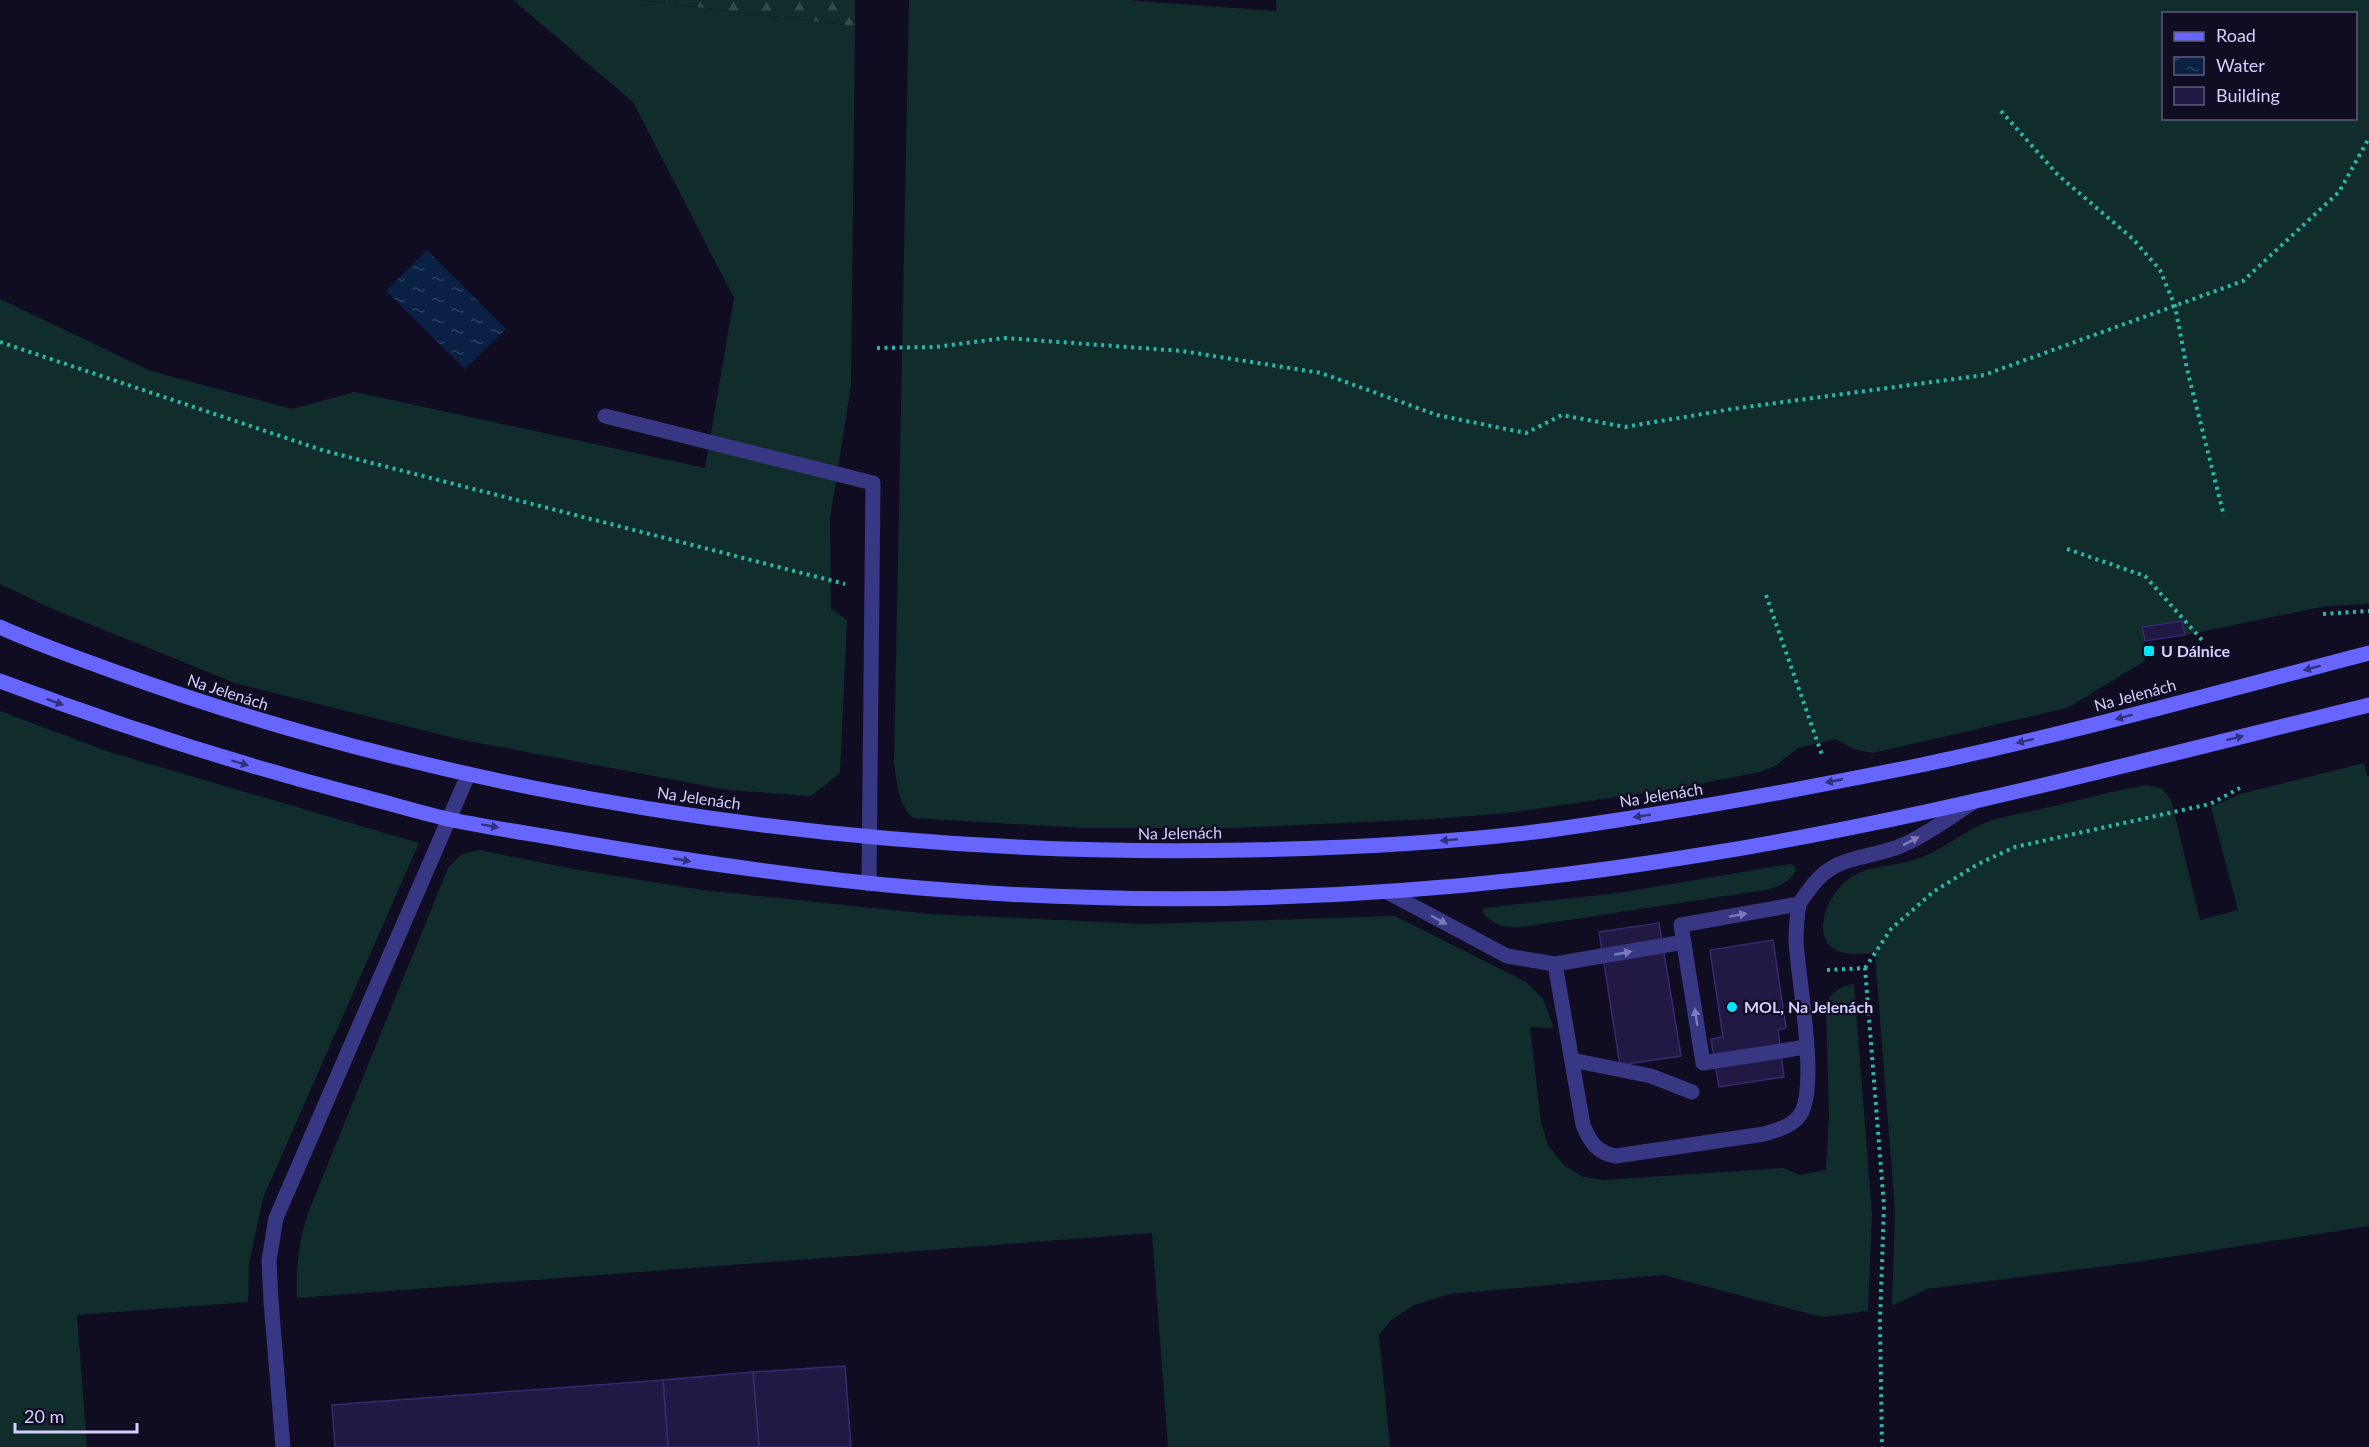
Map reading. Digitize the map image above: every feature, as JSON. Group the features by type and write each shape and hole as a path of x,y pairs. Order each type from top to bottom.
{"main road":[{"name":"Na Jelenách","path":"0,627 173,693 282,728 468,775 598,801 709,819 869,838 984,847 1151,852 1346,848 1545,830 1710,806 1924,764 2082,727 2369,653"},
{"path":"0,681 141,732 270,772 450,819 696,863 869,884 1033,895 1149,897 1257,897 1387,892 1486,883 1707,854 1976,800 2369,705"}],"lane":[{"path":"605,416 873,483 869,884"},
{"path":"284,1447 269,1260 276,1218 468,775"},
{"path":"1556,964 1583,1125 1595,1148 1606,1155 1616,1156 1764,1134 1788,1125 1801,1113 1806,1099 1808,1080 1796,941 1799,904 1823,873 1834,867 1903,846 1976,800"},
{"path":"1387,892 1508,956 1556,964 1684,942"},
{"path":"1799,904 1681,925 1703,1063 1806,1047"},
{"path":"1572,1060 1652,1076 1692,1092"}],"path":[{"path":"2001,111 2058,175 2133,239 2160,270 2175,306 2187,369 2224,516"},
{"path":"877,348 935,347 1005,338 1182,351 1321,373 1437,415 1526,433 1562,415 1625,427 1984,375 2243,281 2339,192 2369,138"},
{"path":"0,342 325,451 872,591"},
{"path":"2067,549 2145,576 2202,640"},
{"path":"1767,595 1830,782"},
{"path":"2323,614 2369,611"},
{"path":"1882,1447 1880,1322 1884,1206 1865,968 1891,929 1933,892 1977,864 2015,847 2210,804 2240,788"},
{"path":"1799,972 1865,968"}],"green space":[{"path":"513,0 639,0 855,26 851,386 830,518 831,609 847,620 840,773 811,796 728,790 463,740 235,683 50,608 0,584 0,299 151,371 292,409 355,392 705,468 734,298 633,102"},
{"path":"639,0 855,0 855,26"},
{"path":"909,0 1126,0 1277,11 1276,0 2369,0 2369,604 2326,606 2185,635 2182,621 2143,627 2145,661 2067,708 1873,753 1853,749 1836,739 1798,748 1775,766 1760,772 1672,789 1507,813 1432,819 1231,828 1084,828 913,818 901,800 894,763"},
{"path":"0,711 109,752 419,843 263,1198 249,1263 248,1302 77,1315 87,1447 0,1447"},
{"path":"2364,763 2367,776 2369,776 2369,1226 2137,1262 1927,1289 1892,1306 1895,1211 1875,954 1845,953 1832,948 1827,943 1823,928 1829,904 1843,883 1864,871 1924,856 1987,822 2148,785 2162,789 2171,800 2200,920 2238,910 2211,807 2240,794"},
{"path":"479,850 573,869 702,890 929,914 1147,924 1395,916 1526,982 1543,999 1554,1028 1530,1027 1541,1123 1548,1145 1563,1164 1581,1176 1603,1180 1783,1168 1800,1175 1826,1170 1829,1116 1826,1007 1836,991 1854,984 1872,1215 1868,1311 1822,1317 1663,1275 1449,1294 1414,1305 1391,1320 1379,1335 1390,1447 1168,1447 1152,1233 297,1298 299,1250 308,1215 448,868 462,854"},
{"path":"1790,864 1795,866 1796,871 1789,879 1779,886 1765,890 1522,927 1500,925 1490,920 1482,911 1484,908 1618,893"}],"water":[{"path":"427,250 506,329 465,369 386,291"}],"building":[{"path":"2182,621 2185,635 2145,641 2142,627"},
{"path":"1659,923 1681,1056 1620,1065 1599,932"},
{"path":"1773,940 1786,1028 1778,1030 1784,1077 1719,1087 1711,1039 1723,1037 1710,950"},
{"path":"845,1366 851,1447 759,1447 753,1372"},
{"path":"753,1372 759,1447 668,1447 663,1380"},
{"path":"663,1380 668,1447 335,1447 332,1405"}],"place":[{"name":"U Dálnice","path":"2149,651"},
{"name":"MOL, Na Jelenách","path":"1732,1007"}]}
